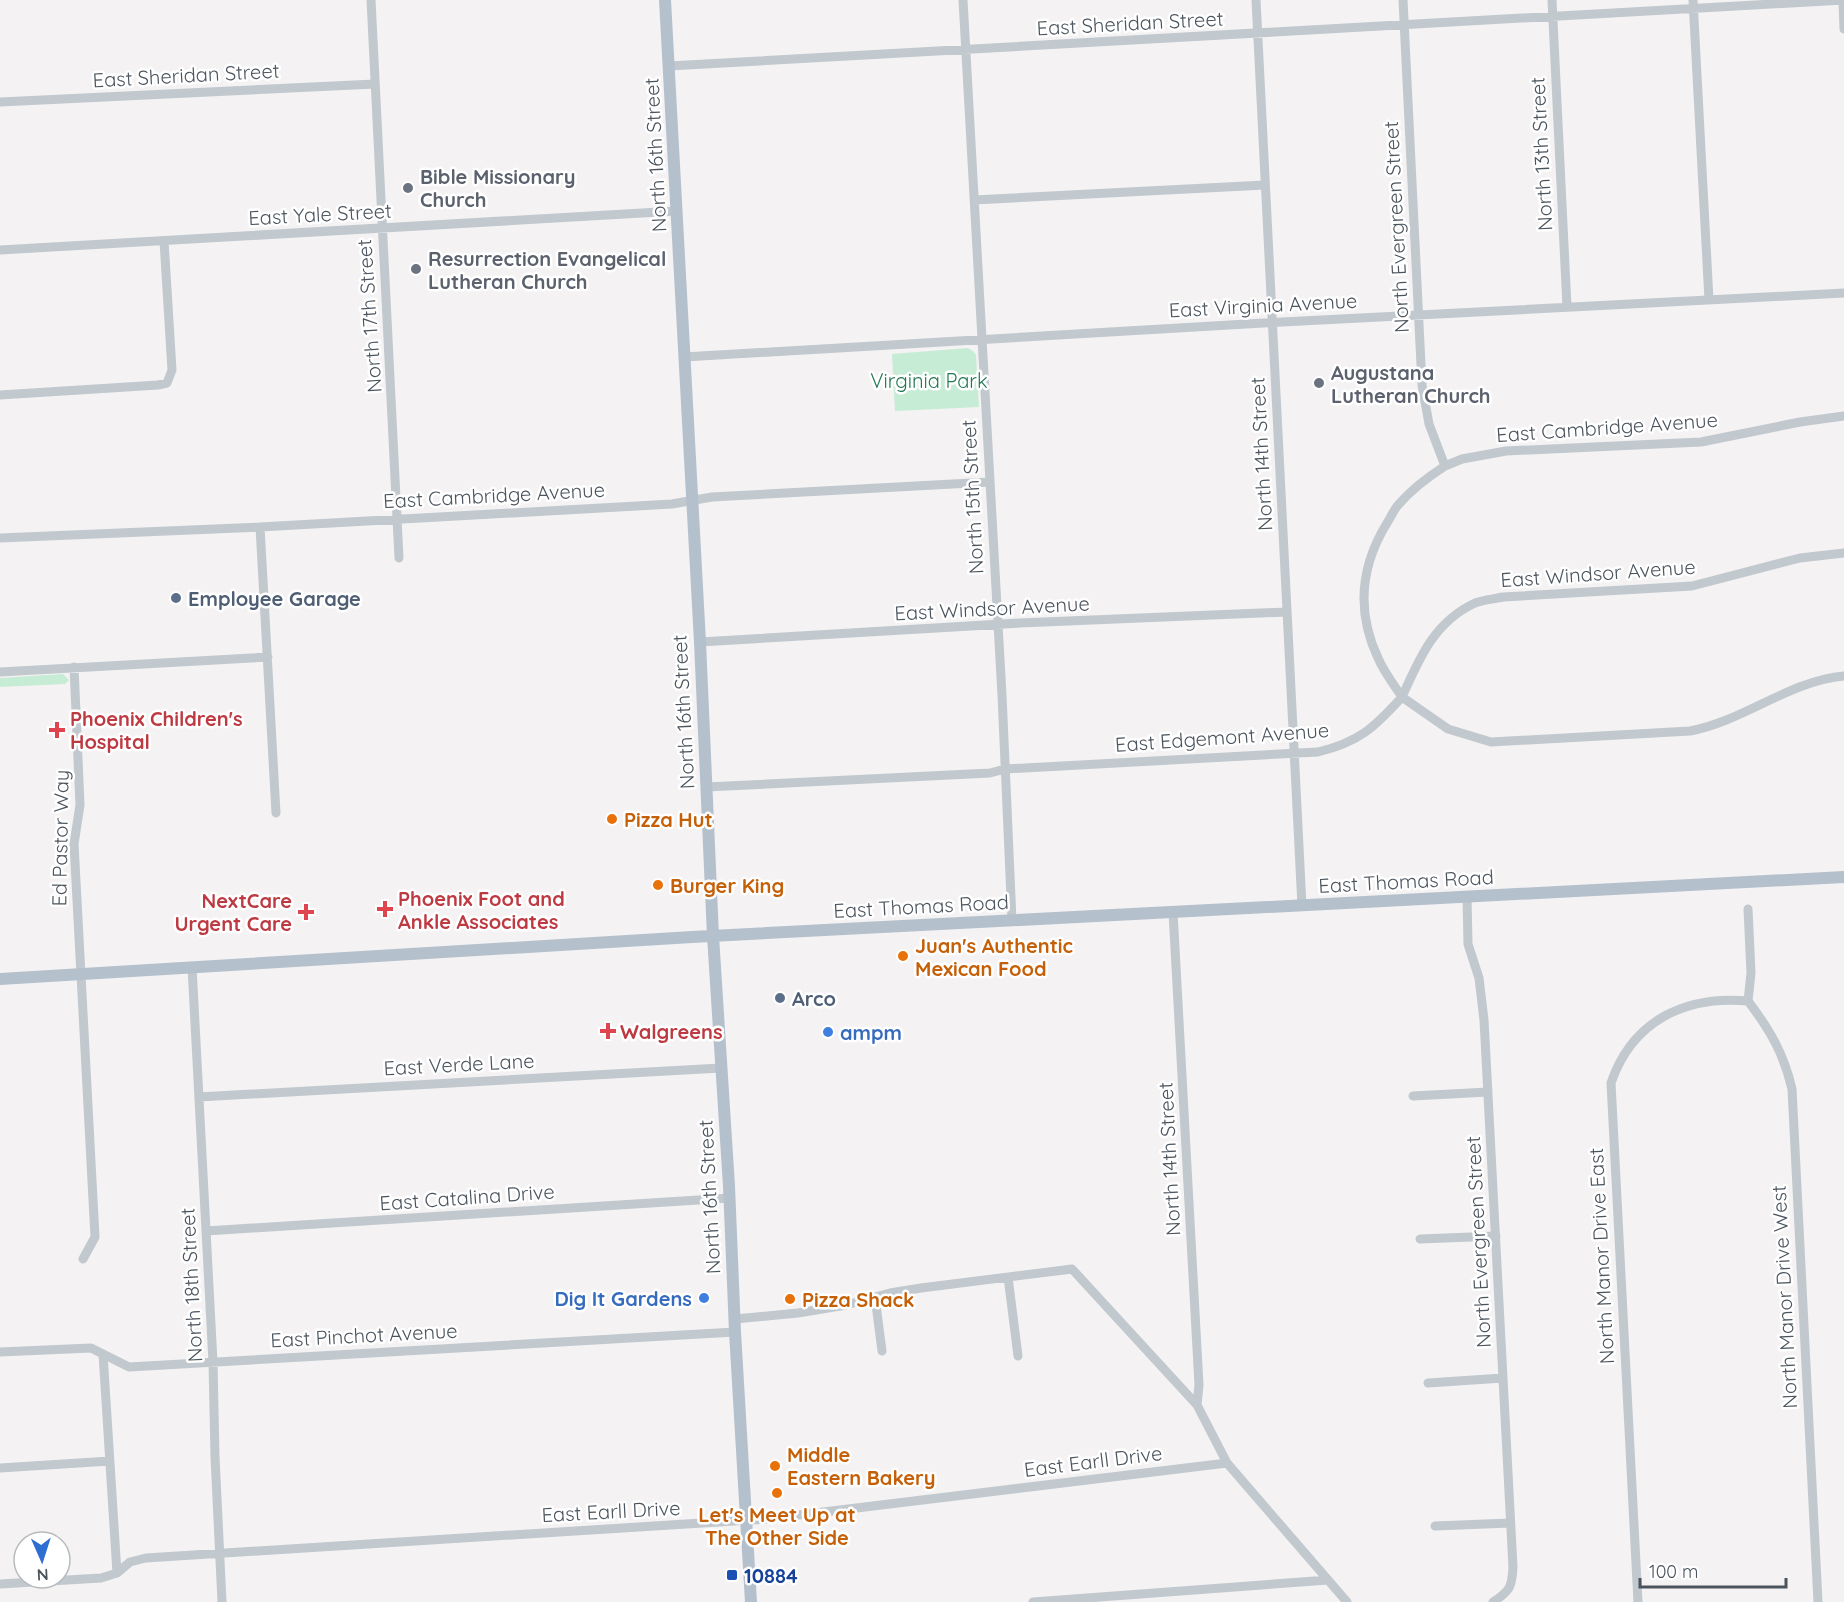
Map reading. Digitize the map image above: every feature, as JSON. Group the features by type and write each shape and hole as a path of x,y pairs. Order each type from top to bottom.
{"main road":[{"name":"North 16th Street","path":"665,0 700,642 713,936 730,1198 735,1332 751,1602"},
{"name":"East Thomas Road","path":"0,979 713,936 1844,877"}],"street":[{"name":"North 17th Street","path":"371,0 399,558"},
{"name":"North 15th Street","path":"963,0 1012,920"},
{"name":"North 14th Street","path":"1256,0 1302,906"},
{"name":"North Evergreen Street","path":"1403,0 1425,405 1429,424 1445,466"},
{"name":"North 13th Street","path":"1552,0 1567,307"},
{"name":"East Sheridan Street","path":"669,66 1553,17 1693,4 1843,0"},
{"path":"1843,0 1844,29"},
{"path":"1693,4 1709,300"},
{"name":"East Sheridan Street","path":"0,102 375,84"},
{"path":"974,200 1265,185"},
{"name":"East Yale Street","path":"0,250 677,211"},
{"path":"0,395 158,386 167,383 172,370 164,241"},
{"name":"East Virginia Avenue","path":"684,357 1272,322 1844,293"},
{"name":"East Cambridge Avenue","path":"1445,466 1473,457 1506,451 1701,442 1800,422 1844,416"},
{"path":"1445,466 1421,482 1398,505 1380,533 1367,563 1362,597 1367,626 1378,658 1402,698 1448,729 1478,739 1507,742 1655,734 1704,728 1807,683 1844,676"},
{"name":"East Cambridge Avenue","path":"0,538 260,527 672,504 712,497 990,482"},
{"path":"260,527 276,813"},
{"name":"East Windsor Avenue","path":"1402,698 1430,639 1448,621 1476,602 1503,597 1692,586 1800,558 1844,553"},
{"name":"East Windsor Avenue","path":"700,642 1020,623 1287,612"},
{"path":"0,672 268,657"},
{"name":"Ed Pastor Way","path":"74,667 80,783 80,805 74,844 79,974 95,1237 83,1258"},
{"name":"East Edgemont Avenue","path":"706,787 990,773 1005,769 1318,752 1341,747 1379,722 1402,698"},
{"name":"North Evergreen Street","path":"1467,897 1468,944 1479,978 1488,1092 1513,1567 1510,1587 1505,1594 1493,1602"},
{"path":"1748,1001 1751,973 1749,909"},
{"name":"North 14th Street","path":"1173,912 1199,1385 1197,1405"},
{"name":"North 18th Street","path":"192,967 213,1362 222,1602"},
{"name":"North Manor Drive East","path":"1638,1602 1611,1083 1626,1053 1651,1023 1686,1006 1707,1001 1748,1001"},
{"name":"North Manor Drive West","path":"1748,1001 1767,1025 1787,1068 1792,1089 1818,1602"},
{"name":"East Verde Lane","path":"199,1097 721,1068"},
{"path":"1413,1096 1488,1092"},
{"name":"East Catalina Drive","path":"206,1231 730,1198"},
{"path":"1420,1239 1496,1236"},
{"path":"735,1319 846,1305 921,1288 1072,1269 1197,1405 1227,1463 1347,1602"},
{"path":"1008,1277 1018,1356"},
{"path":"875,1297 882,1351"},
{"name":"East Pinchot Avenue","path":"0,1352 91,1348 129,1367 735,1332"},
{"path":"103,1354 117,1573"},
{"path":"1428,1383 1503,1378"},
{"path":"0,1468 110,1461"},
{"name":"East Earll Drive","path":"0,1584 101,1578 117,1573 130,1562 146,1558 747,1521 1227,1463"},
{"path":"1435,1526 1510,1523"},
{"path":"1033,1602 1328,1580"}],"green space":[{"name":"Virginia Park","path":"968,348 976,355 979,407 895,411 892,354"},
{"path":"63,674 69,680 65,684 0,687 0,678"}],"place":[{"name":"Bible Missionary Church","path":"408,188"},
{"name":"Resurrection Evangelical Lutheran Church","path":"416,269"},
{"name":"Augustana Lutheran Church","path":"1319,383"},
{"name":"Employee Garage","path":"176,598"},
{"name":"Phoenix Children's Hospital","path":"57,730"},
{"name":"Pizza Hut","path":"612,819"},
{"name":"Burger King","path":"658,885"},
{"name":"Phoenix Foot and Ankle Associates","path":"385,909"},
{"name":"NextCare Urgent Care","path":"306,912"},
{"name":"Juan's Authentic Mexican Food","path":"903,956"},
{"name":"Arco","path":"780,998"},
{"name":"Walgreens","path":"608,1031"},
{"name":"ampm","path":"828,1032"},
{"name":"Dig It Gardens","path":"704,1298"},
{"name":"Pizza Shack","path":"790,1299"},
{"name":"Middle Eastern Bakery","path":"775,1466"},
{"name":"Let's Meet Up at The Other Side","path":"777,1493"},
{"name":"10884","path":"732,1575"}]}
